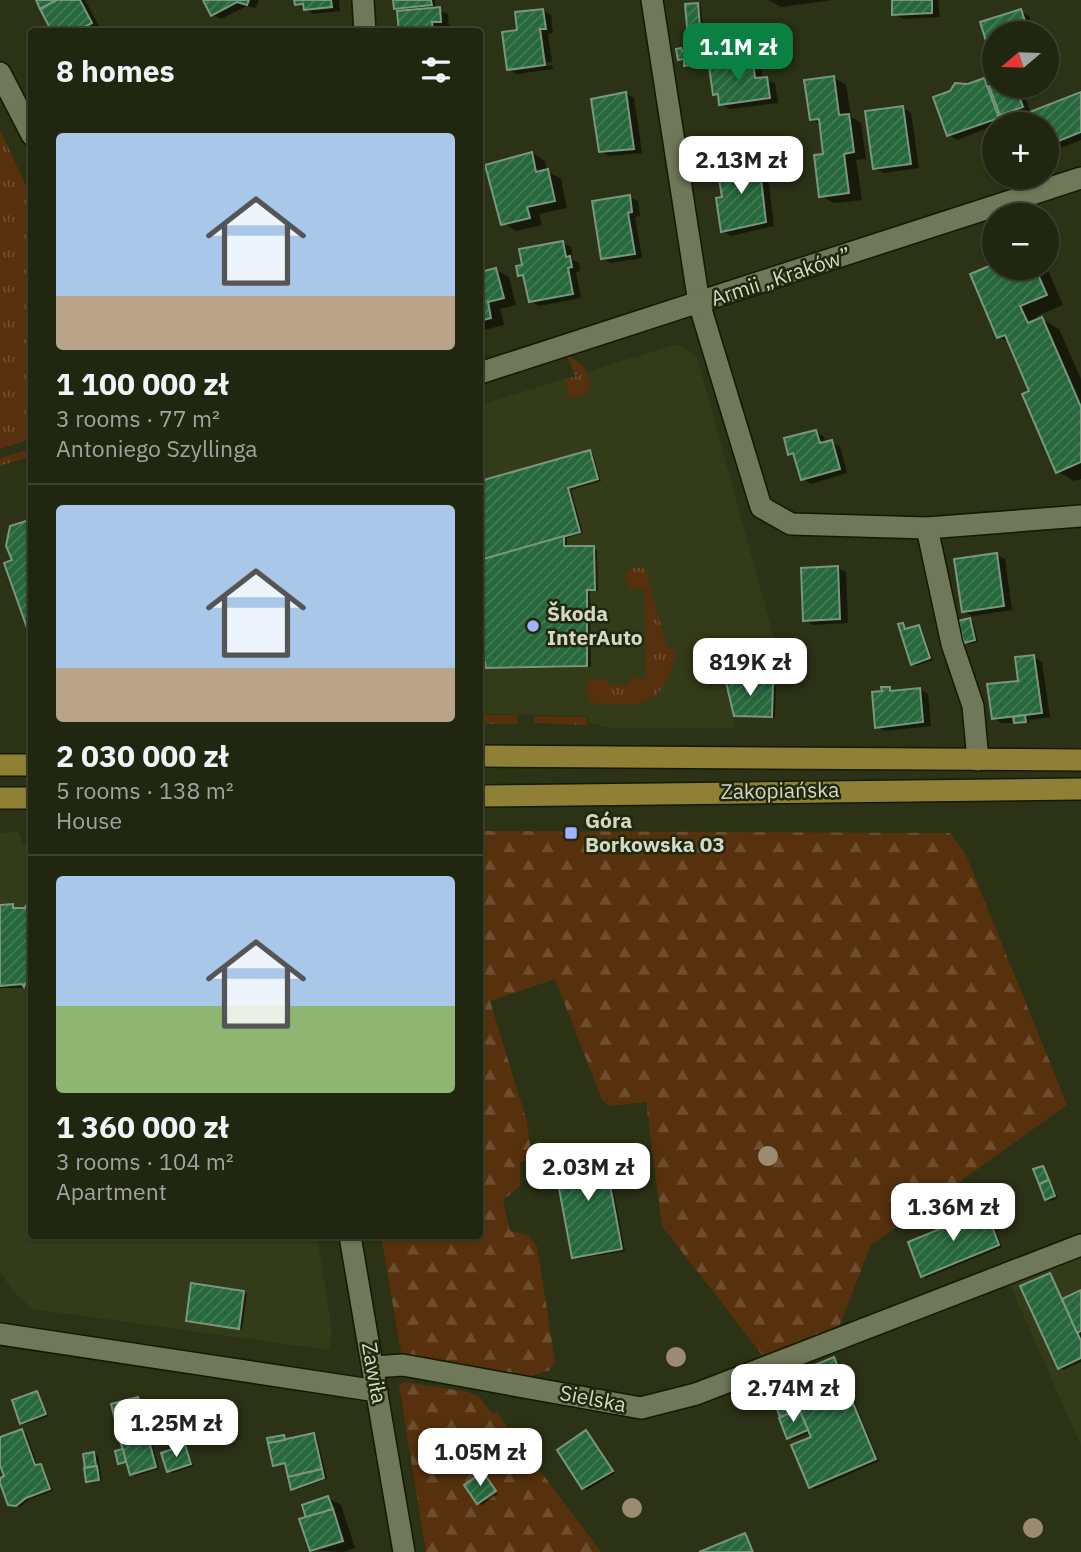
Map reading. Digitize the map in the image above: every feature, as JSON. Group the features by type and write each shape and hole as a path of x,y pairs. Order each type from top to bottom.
{"main road":[{"name":"Zakopiańska","path":"483,756 1081,760"},
{"path":"0,765 28,765"},
{"name":"Zakopiańska","path":"483,796 1081,789"},
{"path":"0,798 28,798"}],"street":[{"path":"363,0 365,28"},
{"path":"652,0 699,303 761,507 791,524 927,528 1081,516"},
{"path":"0,73 28,127"},
{"name":"Armii „Kraków”","path":"483,372 1081,178"},
{"path":"927,528 952,644 973,706 978,760"},
{"name":"Zawiła","path":"352,1239 404,1552"},
{"name":"Sielska","path":"373,1367 402,1365 641,1408 696,1394 1081,1245"},
{"path":"0,1334 377,1391"}],"shaded area":[{"path":"677,344 697,357 776,645 714,652 718,677 725,676 735,728 610,728 589,723 588,716 483,714 483,404"},
{"path":"19,832 23,844 28,844 28,1239 317,1239 332,1330 329,1350 32,1309 12,1290 0,1272 0,833"},
{"path":"1081,1255 1081,1446 1008,1280"}],"green space":[{"path":"0,130 28,190 28,440 0,449"},
{"path":"567,355 583,365 591,386 587,394 570,399 565,380 584,374 575,375"},
{"path":"28,450 28,457 0,466 0,458"},
{"path":"633,568 643,568 646,571 667,649 675,647 673,664 666,682 654,697 646,702 593,703 588,698 587,679 605,679 610,685 626,685 631,678 646,678 645,589 629,589 625,575"},
{"path":"483,715 517,715 517,724 483,724"},
{"path":"534,716 587,717 588,725 534,723"},
{"path":"483,831 950,833 966,855 1067,1105 871,1245 837,1332 766,1360 662,1226 646,1102 610,1106 602,1100 555,979 490,1001 527,1122 532,1160 520,1162 520,1186 503,1200 510,1231 528,1235 537,1246 555,1361 550,1370 531,1376 402,1357 382,1239 483,1239"},
{"path":"406,1382 468,1392 478,1396 493,1414 497,1412 517,1440 516,1456 522,1467 538,1468 601,1552 426,1552 399,1385"}],"building":[{"path":"36,0 57,0 40,9"},
{"path":"57,0 80,0 92,23 83,28 50,28 40,9"},
{"path":"203,0 249,0 247,5 237,2 211,16"},
{"path":"294,0 331,0 332,7 304,10 303,4 295,5"},
{"path":"393,0 431,0 432,5 394,9"},
{"path":"892,0 932,0 932,13 892,15"},
{"path":"698,3 700,26 687,27 685,4"},
{"path":"440,7 441,22 432,22 433,28 399,28 397,11"},
{"path":"543,9 546,29 540,29 545,65 507,70 502,32 517,30 515,12"},
{"path":"1021,9 1025,21 983,21"},
{"path":"702,47 705,63 684,66 684,59 678,60 676,49 681,48 682,51"},
{"path":"753,60 755,78 767,77 770,98 719,105 718,94 713,95 709,66"},
{"path":"834,76 839,115 849,114 854,152 844,154 849,193 819,197 814,155 823,154 819,119 810,120 804,80"},
{"path":"982,79 982,98 992,98 997,112 982,112 982,124 947,136 933,97 950,91 955,83 968,84"},
{"path":"626,92 634,149 599,152 591,99"},
{"path":"1081,92 1081,132 1059,141 1059,112 1030,112"},
{"path":"994,98 1020,98 1023,107 999,112"},
{"path":"903,106 911,164 873,169 865,111"},
{"path":"532,152 536,172 548,169 555,201 527,207 530,218 501,225 485,165"},
{"path":"759,161 766,222 721,232 716,198 722,197 717,167"},
{"path":"630,195 632,212 628,213 635,254 601,259 592,201"},
{"path":"563,241 566,257 570,256 572,267 568,268 573,294 529,302 523,275 518,276 516,266 522,265 519,249"},
{"path":"496,268 504,298 488,302 491,318 483,320 483,271"},
{"path":"982,269 982,280 1040,280 1047,295 1020,306 1028,323 1042,317 1081,407 1081,462 1056,473 1022,394 1029,391 1005,335 997,338 970,274"},
{"path":"816,430 820,443 832,440 840,469 801,480 793,453 788,455 784,438"},
{"path":"590,450 598,479 568,488 580,532 483,559 483,480"},
{"path":"28,520 28,631 4,563 12,560 6,546 10,526"},
{"name":"Škoda InterAuto","path":"564,536 564,546 594,546 595,590 587,590 587,666 486,668 483,662 483,559"},
{"path":"997,553 1004,606 962,612 954,559"},
{"path":"838,566 840,619 803,621 801,568"},
{"path":"970,618 975,640 964,643 958,621"},
{"path":"903,623 905,629 919,625 930,658 911,665 898,624"},
{"path":"1034,655 1042,713 992,719 987,684 1018,681 1015,657"},
{"path":"724,674 735,674 735,681 773,683 772,717 734,716"},
{"path":"881,687 890,687 890,691 920,688 923,722 875,728 872,692 882,691"},
{"path":"1025,715 1026,722 1014,723 1013,717"},
{"path":"13,904 13,908 25,908 26,905 28,908 28,984 24,987 22,984 0,986 0,905"},
{"path":"603,1147 622,1249 572,1258 553,1156"},
{"path":"1043,1166 1049,1180 1039,1184 1033,1169"},
{"path":"1049,1180 1055,1196 1045,1200 1039,1184"},
{"path":"986,1210 999,1245 921,1277 908,1242"},
{"path":"1050,1273 1081,1341 1081,1358 1058,1369 1020,1286"},
{"path":"191,1283 244,1291 239,1329 186,1321"},
{"path":"1081,1290 1081,1331 1077,1333 1062,1299"},
{"path":"834,1357 876,1459 809,1488 791,1445 811,1437 799,1409 795,1411 783,1378"},
{"path":"783,1378 795,1411 780,1417 767,1385"},
{"path":"37,1391 46,1414 20,1424 12,1400"},
{"path":"138,1397 146,1429 132,1434 134,1440 121,1444 111,1404"},
{"path":"799,1409 808,1430 787,1439 779,1418"},
{"path":"188,1426 189,1437 167,1438 167,1427"},
{"path":"22,1429 35,1465 41,1464 50,1489 26,1498 16,1506 8,1505 0,1483 0,1478 4,1476 0,1465 0,1437"},
{"path":"146,1429 156,1467 130,1475 121,1444 134,1440 132,1434"},
{"path":"586,1430 613,1471 582,1489 557,1450"},
{"path":"314,1433 322,1469 288,1477 285,1463 273,1466 268,1443"},
{"path":"284,1435 285,1440 268,1443 267,1438"},
{"path":"185,1445 191,1464 167,1472 161,1453"},
{"path":"123,1449 126,1462 118,1464 115,1451"},
{"path":"94,1452 96,1466 85,1468 83,1454"},
{"path":"97,1466 99,1480 86,1482 84,1468"},
{"path":"322,1469 324,1478 291,1490 288,1477"},
{"path":"483,1472 496,1491 477,1504 464,1485"},
{"path":"328,1496 333,1509 306,1518 302,1505"},
{"path":"333,1509 343,1541 310,1551 299,1519"},
{"path":"745,1533 753,1552 699,1552"}],"place":[{"name":"Škoda InterAuto","path":"533,626"},
{"name":"Góra Borkowska 03","path":"571,833"}]}
